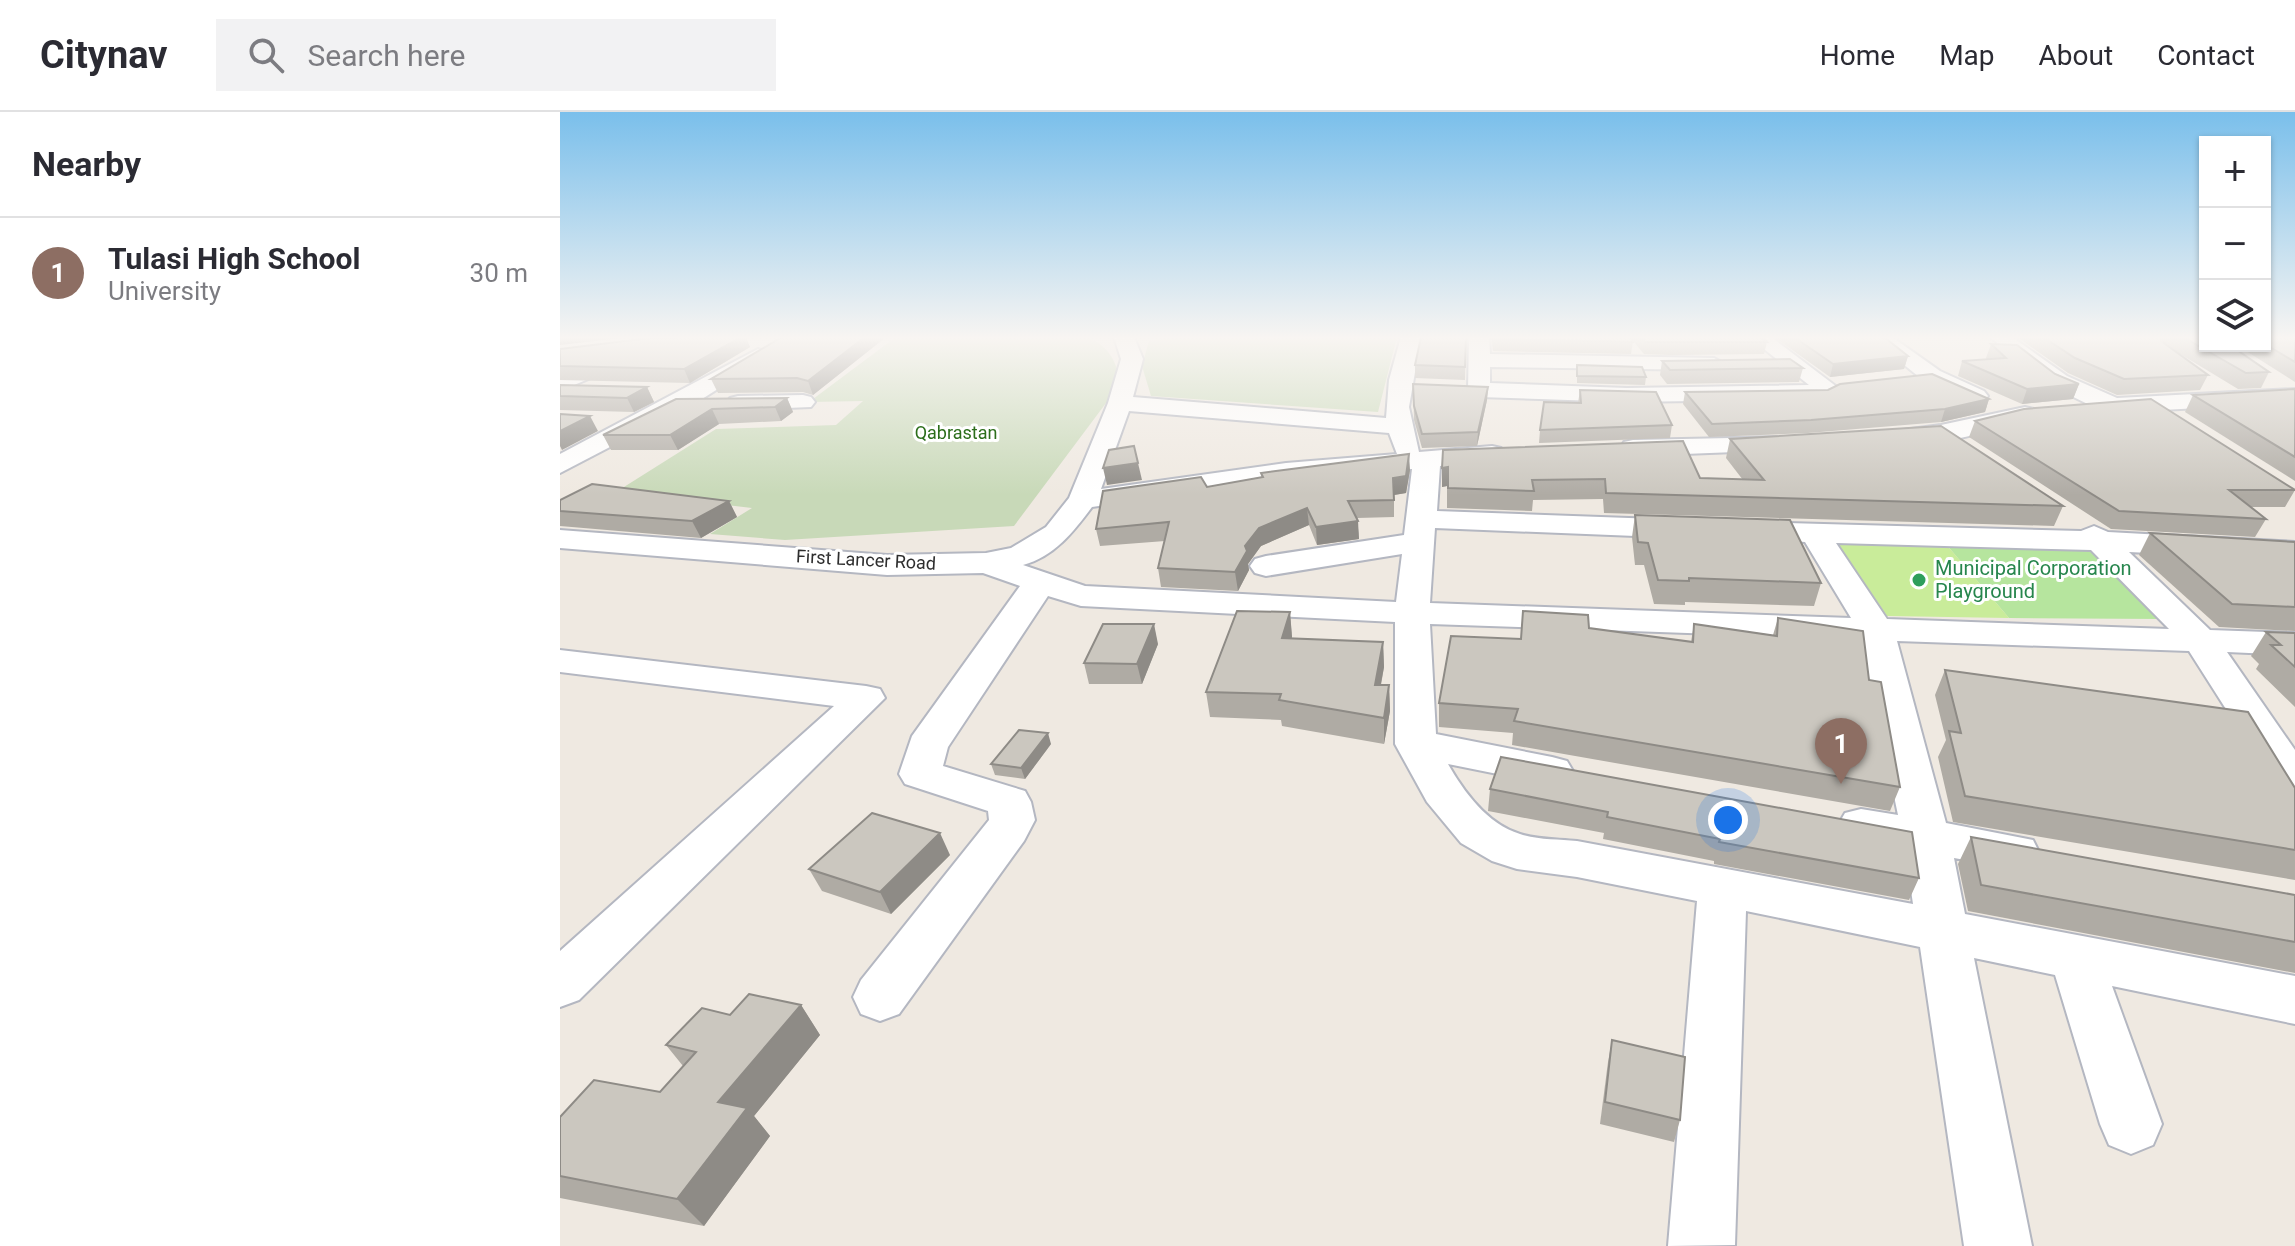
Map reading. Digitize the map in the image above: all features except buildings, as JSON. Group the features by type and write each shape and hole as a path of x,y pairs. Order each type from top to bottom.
{"street":[{"path":"567,457 640,423 696,390"},
{"name":"First Lancer Road","path":"560,539 887,565 986,563 1021,556 1057,533 1083,500 1124,390"},
{"path":"1398,390 1397,426 1419,458 1421,530 1412,613 1416,744 1437,785 1470,827 1509,849 1577,859 2295,1000"},
{"path":"1479,390 1627,395 1825,390"},
{"path":"1963,390 2018,415"},
{"path":"2079,390 2113,405"},
{"path":"2218,390 2231,398"},
{"path":"650,392 685,398 803,402"},
{"path":"1627,395 1652,447"},
{"path":"1867,439 1941,433 2018,415 2148,402 2287,397 2295,411"},
{"path":"2148,402 2188,429"},
{"path":"1120,403 1397,426"},
{"path":"592,420 640,423"},
{"path":"1941,433 1978,458"},
{"path":"1605,449 1808,444"},
{"path":"1083,500 1286,471 1419,458 1526,452"},
{"path":"2053,507 2103,541 2201,641 2295,783"},
{"path":"1266,566 1421,530 1815,534 2103,541 2295,551"},
{"path":"1815,534 1877,631 1926,836 1998,1246"},
{"path":"986,563 1081,596 1412,613 2295,644"},
{"path":"880,997 1001,841 1012,820 1009,802 920,774 927,746 1040,582"},
{"path":"560,661 866,698 560,984"},
{"path":"1416,744 1589,778"},
{"path":"1818,817 2064,861"},
{"path":"1701,1245 1722,889"},
{"path":"2075,955 2131,1124"}],"green space":[{"name":"Qabrastan","path":"825,390 1116,390 1014,526 785,540 710,534 752,508 616,492 716,429 836,425 863,401 809,402"},
{"path":"1149,390 1384,390 1378,412 1151,396"},
{"name":"Municipal Corporation Playground","path":"1834,540 1945,543 2009,618 1887,616"},
{"path":"1945,543 2084,546 2164,619 2009,618"}],"place":[{"name":"Municipal Corporation Playground","path":"1919,580"},
{"name":"Tulasi High School","path":"1841,784"}]}
